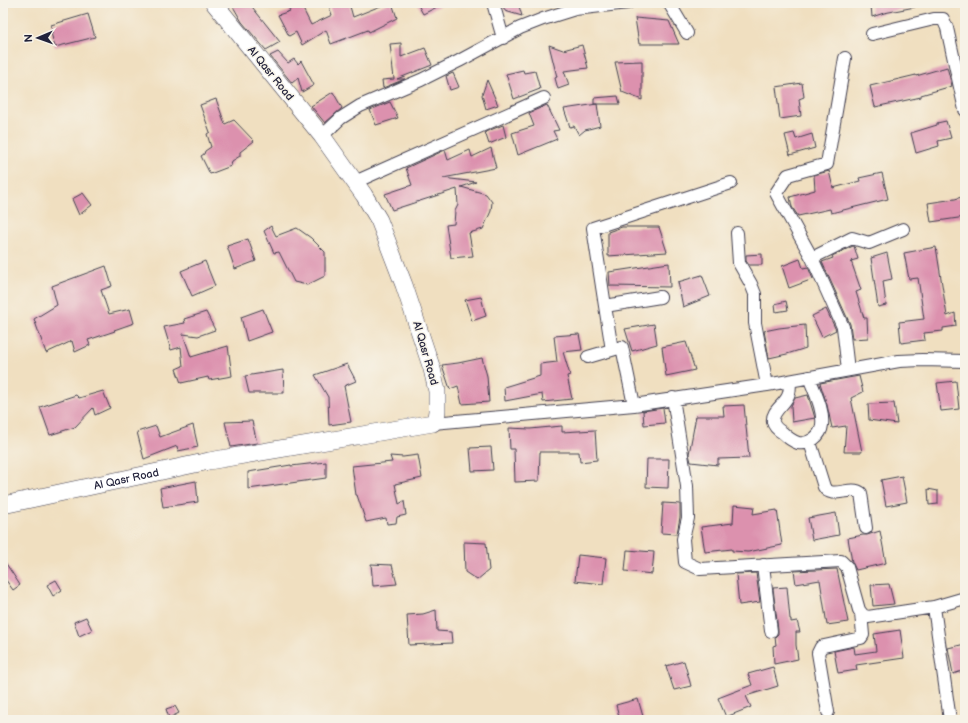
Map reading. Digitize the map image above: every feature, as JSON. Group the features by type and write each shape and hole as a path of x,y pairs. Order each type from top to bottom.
{"street":[{"name":"Al Qasr Road","path":"3,505 208,461 433,424 436,418 437,391 432,369 404,284 379,220 355,182 322,136 214,3"},
{"path":"493,3 503,38"},
{"path":"322,136 341,118 360,106 427,77 520,28 583,6 628,3"},
{"path":"669,3 687,33"},
{"path":"872,34 934,20 943,20 947,28 965,110"},
{"path":"845,58 827,164 788,175 776,193 812,258 843,327 848,370"},
{"path":"355,182 544,98"},
{"path":"612,350 592,228 731,183"},
{"path":"812,258 852,238 869,243 903,229"},
{"path":"737,234 739,263 755,294 755,323 767,385"},
{"path":"605,306 660,297"},
{"path":"588,356 622,347 634,405"},
{"path":"433,424 634,405 767,385 898,361 965,361"},
{"path":"789,381 788,398 774,415 773,423 776,428 792,440 800,443 810,442 818,436 822,423 821,412 810,377"},
{"path":"673,398 687,486 688,518 683,539 685,562 700,569 841,561 848,567 861,613 863,635 861,638 821,647 818,652 828,712"},
{"path":"810,442 825,489 832,493 855,490 861,493 866,528"},
{"path":"763,565 771,631"},
{"path":"861,613 866,617 871,617 934,607 965,598"},
{"path":"934,607 950,720"}],"building":[{"path":"231,3 249,3 280,42 266,50 242,22"},
{"path":"286,3 300,3 311,25 332,15 328,3 349,3 353,17 388,3 392,3 397,18 369,32 368,30 331,44 326,30 302,45 296,32 289,36 278,15 290,11"},
{"path":"417,3 445,3 423,14"},
{"path":"502,3 518,3 522,16 505,11"},
{"path":"882,3 915,3 915,7 872,17 871,5"},
{"path":"88,14 95,37 55,47 51,33 53,33 51,25"},
{"path":"635,18 669,21 679,44 639,44"},
{"path":"401,43 401,57 425,48 432,65 397,79 405,79 383,88 382,80 394,79 390,44"},
{"path":"549,45 563,50 582,45 588,68 564,71 569,85 558,89 555,78 557,77"},
{"path":"278,52 288,63 294,59 298,64 301,61 314,85 302,92 298,78 292,83 270,56"},
{"path":"642,61 642,100 622,92 615,62"},
{"path":"947,67 952,86 921,95 921,97 875,107 870,86 916,76"},
{"path":"523,70 524,73 535,71 540,89 514,99 506,74"},
{"path":"453,73 459,87 450,90 446,76"},
{"path":"487,80 498,105 486,109 482,95"},
{"path":"802,83 804,97 799,99 801,116 780,119 776,87"},
{"path":"333,92 342,108 325,123 311,106"},
{"path":"618,96 620,104 594,104 594,98"},
{"path":"216,99 225,124 234,120 254,141 240,152 240,156 232,161 231,166 210,174 201,156 211,147 207,134 210,132 200,105"},
{"path":"390,102 398,118 376,125 370,110"},
{"path":"597,104 600,126 585,130 579,135 574,126 570,127 564,109"},
{"path":"547,105 559,130 553,131 557,139 518,155 512,133 534,126 529,113"},
{"path":"946,121 951,138 938,141 939,146 916,153 911,133"},
{"path":"503,125 506,137 489,144 485,132"},
{"path":"794,133 796,139 812,134 815,148 790,155 785,135"},
{"path":"491,148 496,168 443,178 476,182 461,187 486,194 492,202 491,211 483,229 469,233 473,256 451,258 446,225 454,224 455,211 458,205 457,189 392,210 385,194 412,185 406,168 445,150 448,160 470,150 472,157"},
{"path":"829,171 833,188 860,181 859,178 882,173 888,199 831,213 830,209 798,216 792,207 790,197 815,190 814,175"},
{"path":"83,193 92,205 79,215 72,199"},
{"path":"965,196 965,217 931,222 928,203"},
{"path":"271,226 276,236 297,228 311,238 325,252 325,276 307,285 294,282 279,252 274,253 264,231"},
{"path":"622,227 659,227 667,252 608,256 608,232"},
{"path":"248,239 256,261 235,269 227,246"},
{"path":"853,246 858,259 851,261 861,290 856,292 864,318 867,318 868,338 852,339 850,324 822,262 833,258 832,256"},
{"path":"936,247 947,316 955,313 956,326 943,328 943,331 924,333 925,340 901,343 899,322 924,319 918,278 909,279 904,253"},
{"path":"887,253 892,279 883,281 886,305 878,307 871,258"},
{"path":"762,254 762,265 749,265 746,261 746,255"},
{"path":"800,259 803,268 808,267 813,279 789,288 782,266"},
{"path":"205,261 215,286 192,296 181,271"},
{"path":"669,263 670,287 610,286 609,272"},
{"path":"106,266 112,286 101,290 109,314 130,309 134,323 88,340 90,345 75,352 72,341 46,353 34,319 57,305 52,286"},
{"path":"702,275 710,296 683,307 678,282"},
{"path":"481,297 486,316 472,321 465,300"},
{"path":"786,301 788,310 776,312 775,304"},
{"path":"263,309 272,332 247,341 241,317"},
{"path":"826,309 836,330 822,337 812,316"},
{"path":"206,312 215,330 198,336 183,334 191,357 228,346 232,376 209,380 208,377 181,383 176,369 183,366 181,347 171,350 164,327 185,323 184,319"},
{"path":"654,324 657,344 632,351 625,329"},
{"path":"805,325 806,348 769,358 764,331"},
{"path":"579,334 582,350 563,352 570,375 567,376 572,399 543,402 542,394 505,401 504,387 540,376 540,364 557,362 554,336"},
{"path":"686,342 695,370 666,376 662,347"},
{"path":"482,358 487,376 489,402 462,404 458,386 450,389 442,365"},
{"path":"347,364 356,381 344,386 351,422 329,425 328,397 315,375"},
{"path":"283,370 284,393 249,393 245,376"},
{"path":"859,376 863,392 851,398 862,452 844,452 846,426 832,428 820,383"},
{"path":"956,381 959,409 941,411 937,383"},
{"path":"103,391 110,408 95,415 93,408 75,427 50,435 40,407 76,395 79,398"},
{"path":"808,395 815,418 792,422 791,406 795,398"},
{"path":"894,403 897,424 869,420 868,404"},
{"path":"744,405 749,458 718,459 718,465 691,462 689,454 696,416 724,416 723,406"},
{"path":"663,408 665,423 644,425 643,411"},
{"path":"252,421 257,443 231,447 225,422"},
{"path":"193,425 198,447 178,451 177,446 144,459 137,432 156,426 160,437"},
{"path":"562,426 562,432 595,430 597,460 580,462 579,452 540,452 539,481 515,482 514,449 510,449 509,428 530,429"},
{"path":"491,447 493,470 472,471 470,448"},
{"path":"418,455 422,478 395,484 399,504 404,501 406,515 397,517 396,523 387,524 386,518 366,522 356,495 352,466 392,462 390,456 403,457"},
{"path":"647,459 669,459 668,488 646,487"},
{"path":"326,462 326,478 248,489 248,472 291,465"},
{"path":"902,476 907,502 886,506 881,480"},
{"path":"196,481 198,502 163,507 160,488"},
{"path":"928,489 938,491 938,504 929,505"},
{"path":"663,503 680,504 680,517 677,534 661,533"},
{"path":"734,505 754,507 753,514 777,510 782,545 748,552 732,551 732,549 705,552 701,527 733,523"},
{"path":"836,513 839,535 812,540 808,518"},
{"path":"880,531 886,563 856,570 852,562 848,538"},
{"path":"464,542 486,543 489,570 477,580 465,572"},
{"path":"627,550 654,552 652,574 625,571"},
{"path":"578,555 606,558 603,584 575,581"},
{"path":"3,559 20,585 13,590 3,576"},
{"path":"371,564 392,565 397,584 373,586"},
{"path":"837,569 848,622 827,625 820,580 796,584 794,571"},
{"path":"756,573 760,602 739,605 736,574"},
{"path":"56,580 62,590 53,596 47,585"},
{"path":"889,584 894,604 873,606 871,585"},
{"path":"787,587 790,619 791,622 797,621 800,632 796,632 798,659 774,664 773,646 776,645 775,637 778,634 778,630 773,588"},
{"path":"436,610 437,631 451,632 452,643 409,645 407,615 423,614"},
{"path":"86,617 92,630 79,636 74,622"},
{"path":"900,630 904,658 856,665 857,670 838,673 834,651 854,647 855,654 876,651 874,634"},
{"path":"965,644 965,670 953,674 948,648"},
{"path":"684,661 691,686 674,690 666,666"},
{"path":"773,667 778,686 746,696 751,707 726,717 718,698 752,685 748,674"},
{"path":"638,699 644,720 620,720 616,705"},
{"path":"175,706 179,713 169,718 166,709"}]}
